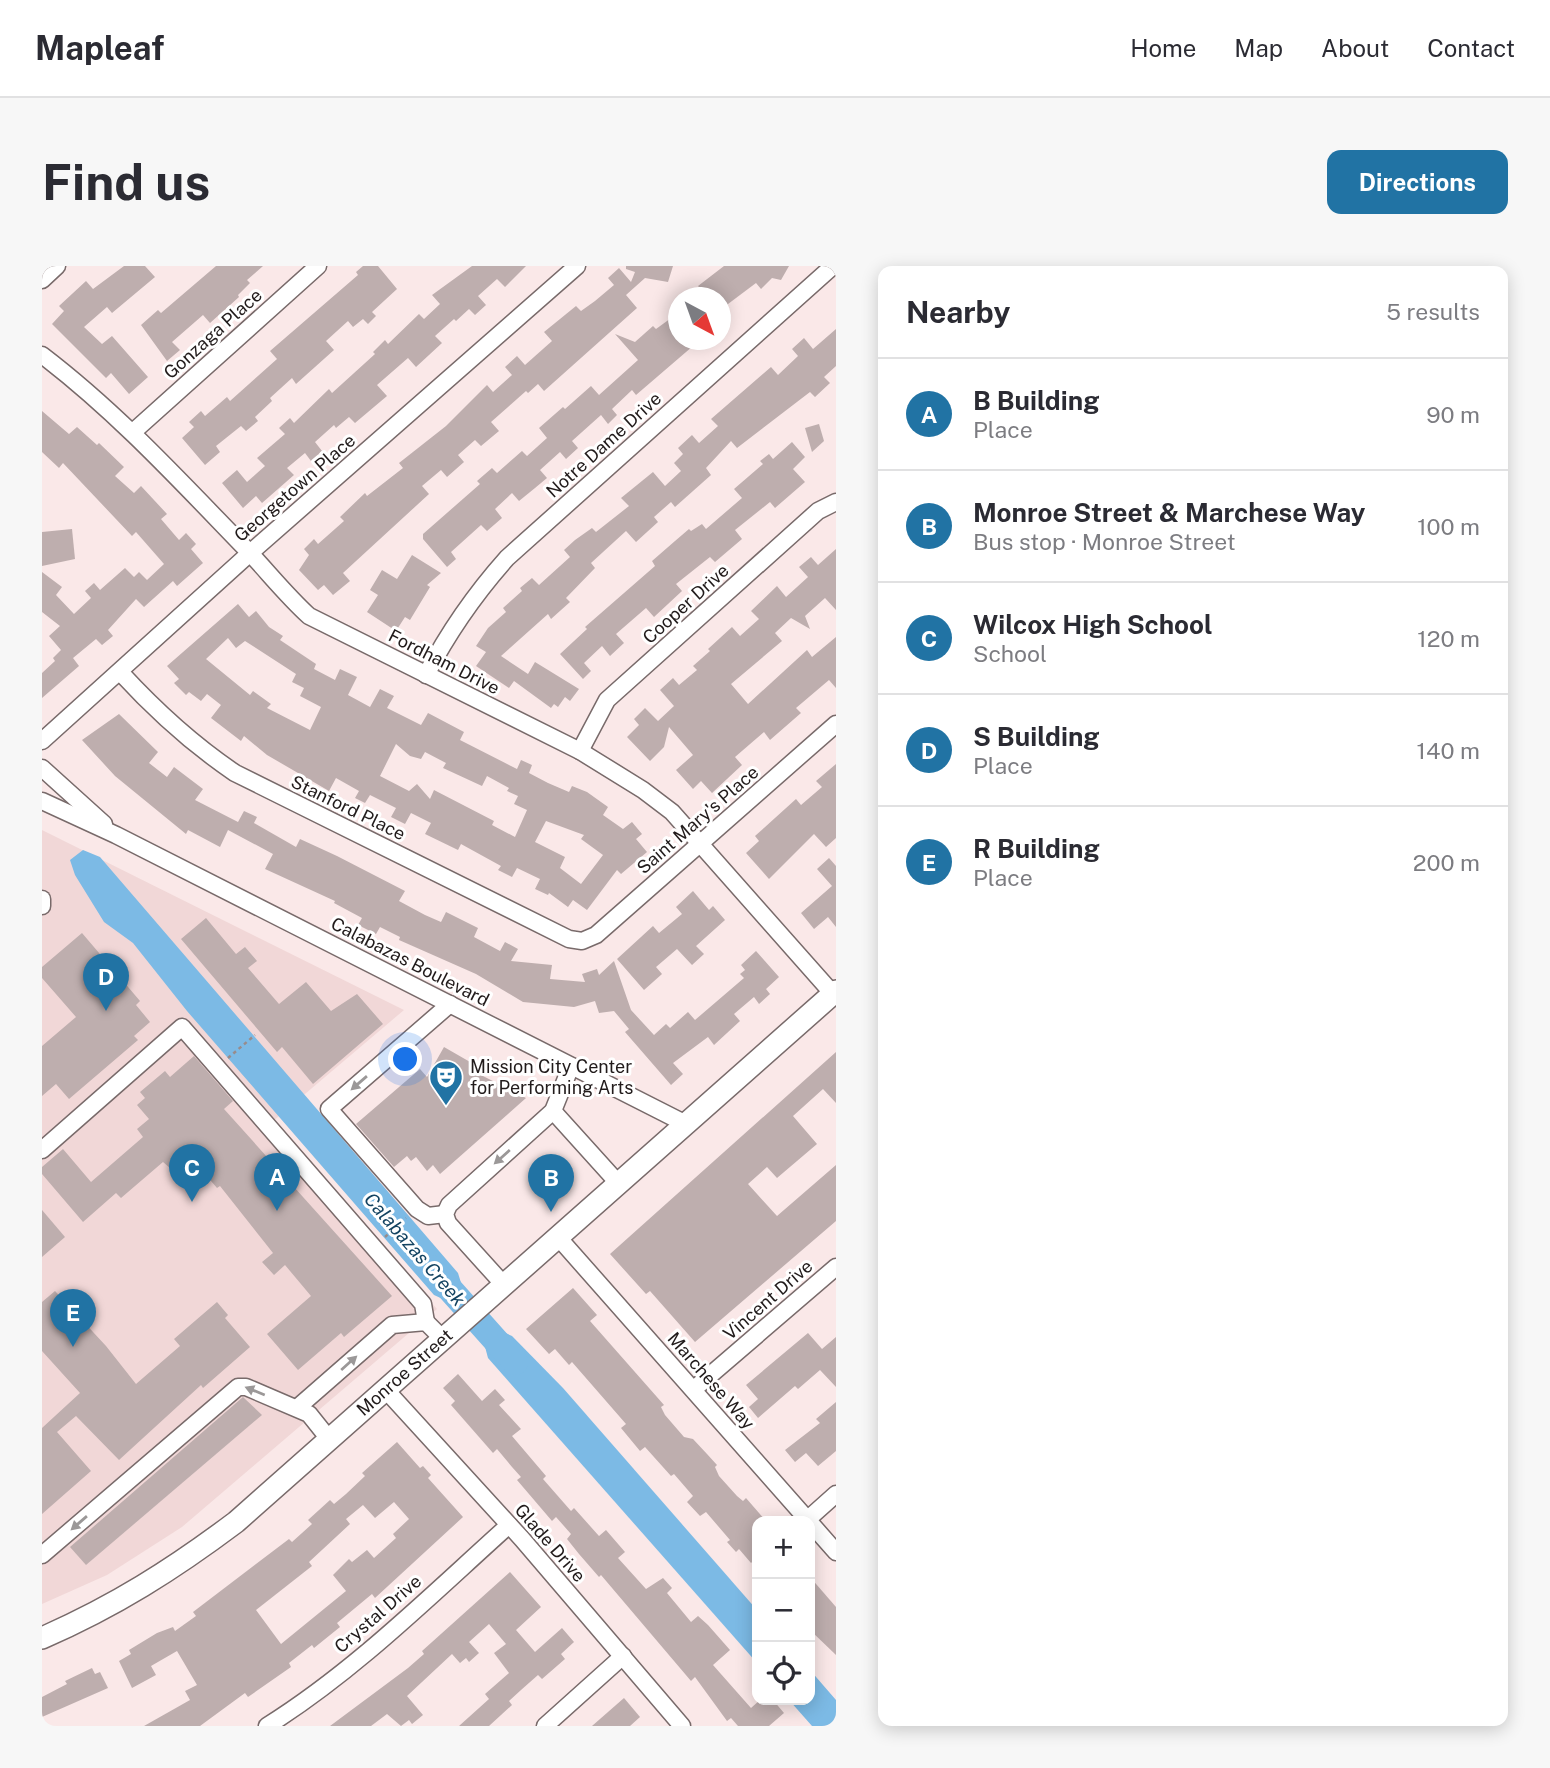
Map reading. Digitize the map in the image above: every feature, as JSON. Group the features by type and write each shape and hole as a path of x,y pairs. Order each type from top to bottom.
{"main road":[{"name":"Monroe Street","path":"42,1639 95,1615 168,1573 236,1522 834,992"}],"street":[{"path":"42,280 57,266"},
{"name":"Gonzaga Place","path":"133,432 318,266"},
{"name":"Georgetown Place","path":"42,741 121,673 250,553 577,266"},
{"name":"Notre Dame Drive","path":"426,675 449,631 474,595 507,558 833,266"},
{"name":"Fordham Drive","path":"42,355 133,432 250,553 278,588 309,616 580,751 672,812 834,992"},
{"name":"Cooper Drive","path":"580,751 607,700 818,512 836,502"},
{"name":"Stanford Place","path":"121,673 162,717 199,749 235,773 569,939 582,941"},
{"name":"Saint Mary's Place","path":"582,941 596,935 836,724"},
{"name":"Calabazas Boulevard","path":"42,768 116,835"},
{"name":"Calabazas Boulevard","path":"42,801 116,835 686,1124"},
{"path":"42,899 42,906"},
{"path":"445,1214 428,1216 417,1209 329,1109 450,1004"},
{"path":"44,1144 182,1027 423,1304 426,1322 443,1339"},
{"path":"445,1214 449,1205 553,1111 571,1066"},
{"path":"553,1111 618,1183"},
{"path":"445,1214 504,1285"},
{"name":"Marchese Way","path":"557,1236 805,1516"},
{"name":"Vincent Drive","path":"694,1390 836,1267"},
{"path":"298,1408 392,1325 426,1322"},
{"path":"45,1552 238,1387 246,1387 309,1414 329,1439"},
{"name":"Glade Drive","path":"385,1389 509,1525 682,1726"},
{"path":"811,1516 836,1494"},
{"name":"Crystal Drive","path":"267,1726 295,1708 379,1640 509,1525"},
{"name":"Marchese Way","path":"815,1527 836,1552"},
{"path":"545,1726 623,1656"}],"path":[{"path":"224,1062 255,1035"},
{"path":"385,1237 406,1218"}],"shaded area":[{"path":"42,830 404,1010 272,1122 437,1309 182,1527 107,1575 42,1604"}],"water":[{"path":"83,850 100,857 458,1273 462,1286 445,1300 434,1295 187,1011 133,943 104,922 75,875 70,860"},
{"path":"499,1330 512,1336 563,1388 752,1604 752,1657 488,1358 484,1343"},
{"path":"815,1676 836,1700 836,1726 812,1726 793,1705 815,1705"}],"building":[{"path":"124,266 145,266 155,277 112,313 107,307 84,327 102,344 112,336 148,377 129,394 111,373 106,378 52,324 64,311 59,306 86,281 93,289"},
{"path":"216,266 263,266 247,280 250,283 239,297 210,323 203,315 172,342 180,350 167,361 141,325 158,310 161,313"},
{"path":"363,266 378,266 397,289 372,312 376,316 368,324 363,319 353,327 348,321 326,341 334,350 296,384 292,378 270,398 272,401 255,417 258,421 246,431 241,426 216,446 220,452 205,465 182,438 194,427 189,422 201,411 205,416 227,397 230,401 277,359 270,351 358,275 356,272"},
{"path":"472,266 526,266 505,287 497,279 478,296 486,305 475,315 469,309 456,321 454,319 435,336 442,343 416,367 408,358 377,385 387,396 355,423 349,417 336,428 334,425 315,442 322,451 311,461 305,453 287,468 294,475 262,503 256,496 243,508 222,483 237,470 247,482 265,466 257,458 285,434 279,428 290,418 294,423 329,389 332,393 375,354 373,352 385,340 388,344 419,314 424,319 440,304 432,295"},
{"path":"626,266 673,266 668,282 645,278 626,295 637,308 544,391 538,384 528,393 526,391 491,422 499,431 481,446 475,440 458,455 464,462 447,477 441,470 422,486 429,494 343,573 350,581 333,595 324,585 318,590 299,570 309,555 304,549 314,539 318,544 344,521 340,517 365,493 367,496 403,468 399,463 446,426 487,385 493,392 512,375 505,367 517,356 525,365 552,341 544,332 576,306 581,311 614,285 608,278 619,268 631,282 635,272 626,269"},
{"path":"724,266 789,266 781,280 772,278 761,289 756,283 731,302 731,287 698,286"},
{"path":"668,320 668,350 688,350 636,395 632,390 612,409 617,415 608,424 601,415 572,441 578,448 566,459 560,452 540,470 547,478 519,501 512,493 495,509 502,518 487,531 481,525 451,552 456,559 447,567 423,539 423,534 480,484 477,481 492,468 497,473 522,451 527,456 547,438 539,428 563,407 565,409 591,386 599,395 638,360 615,334 635,342 653,326 656,329"},
{"path":"836,329 836,366 824,377 830,383 815,397 810,392 737,448 731,441 706,468 711,475 675,507 671,502 654,517 658,522 636,542 626,531 591,563 595,568 566,598 570,602 551,619 548,614 501,656 528,674 535,662 579,689 570,701 565,697 558,707 554,704 551,708 514,681 509,688 476,666 486,652 476,646 488,628 506,612 503,608 522,591 520,588 532,578 539,585 570,557 564,550 592,528 596,532 629,506 621,498 653,472 665,486 681,471 674,463 683,454 678,448 692,435 699,443 718,426 711,419 771,367 778,375 798,356 792,349 804,338 813,349"},
{"path":"42,411 69,434 77,427 97,445 99,443 124,467 115,476 134,493 141,486 167,514 161,519 179,540 186,533 196,544 191,549 203,563 177,586 173,581 144,607 136,599 108,630 113,636 102,645 96,639 73,658 79,666 42,698 42,673 55,661 53,658 61,650 49,636 60,626 42,612 42,572 62,587 56,595 74,614 91,598 85,591 94,583 100,590 125,568 134,577 139,572 147,580 164,564 136,532 132,536 63,463 59,468 42,452"},
{"path":"819,424 824,441 812,452 805,428"},
{"path":"792,442 805,457 793,469 805,482 775,508 770,502 735,530 742,539 715,562 710,557 676,584 682,591 654,617 646,608 616,634 624,643 610,656 602,646 584,663 591,671 583,679 560,654 587,629 585,627 655,566 652,561 689,529 691,531 702,524 706,529 742,498 734,489 763,464 760,461 769,454 773,459"},
{"path":"72,529 75,559 42,566 42,532"},
{"path":"836,549 836,610 825,598 805,616 810,629 791,618 775,633 782,641 731,684 748,704 807,650 812,657 836,637 836,688 829,680 796,708 801,713 770,740 764,732 735,757 742,765 712,793 701,781 693,789 676,770 693,755 669,727 664,747 650,761 627,737 639,725 634,719 645,708 658,721 674,706 660,690 673,678 679,685 697,670 693,666 732,627 740,636 759,619 751,611 777,586 786,597 808,577 799,567 811,557 818,565"},
{"path":"412,555 441,573 427,585 430,587 410,620 405,617 396,631 367,612 378,595 370,590 382,570 397,579"},
{"path":"238,604 249,617 256,611 269,627 283,636 280,640 316,664 314,669 335,680 340,669 357,677 348,695 370,707 380,689 394,696 387,708 421,725 428,713 464,732 460,740 517,769 521,760 532,765 529,773 548,783 569,792 572,786 587,792 608,807 603,815 623,829 632,822 642,834 636,839 647,852 621,874 617,870 587,910 573,900 568,907 549,893 548,895 535,889 540,879 517,868 512,877 498,870 501,866 461,844 458,850 425,834 431,823 411,813 405,824 391,817 396,808 370,795 365,803 355,798 359,791 336,778 329,791 267,755 244,736 241,741 211,718 221,705 207,694 201,701 189,692 186,695 174,683 179,679 167,666","holes":["228,638 236,648 245,641 296,674 292,682 304,688 300,696 321,707 310,730 267,708 271,704 253,691 250,695 206,659","396,744 410,756 421,759 425,752 446,763 443,768 482,786 487,776 509,788 507,791 518,796 514,804 527,810 515,837 492,825 494,821 434,790 430,799 417,784 409,791 380,776","546,821 584,835 581,839 603,855 581,884 560,868 565,857 535,842"]},
{"path":"119,714 158,752 149,763 167,777 174,767 203,789 195,800 238,822 244,811 257,817 254,823 296,847 300,839 337,856 405,891 399,901 425,915 441,922 446,912 478,928 474,937 500,951 505,942 518,949 511,961 552,965 550,979 585,982 582,974 597,969 599,975 614,961 631,1010 654,1035 666,1024 670,1028 688,1012 695,1020 744,978 740,974 745,970 741,965 756,951 779,977 766,989 770,994 759,1004 754,997 734,1014 740,1021 714,1045 708,1037 673,1063 683,1074 671,1085 625,1032 629,1029 614,1011 599,1013 595,1001 574,1007 523,1002 476,974 399,940 400,937 380,927 376,934 358,925 362,918 334,903 335,901 265,869 273,854 228,830 220,847 188,830 186,834 115,776 82,740"},
{"path":"836,764 836,838 826,847 814,834 769,879 746,853 759,841 755,836 796,799 801,805 822,787 816,781"},
{"path":"829,858 836,866 836,927 828,917 814,929 801,913 832,886 817,869"},
{"path":"693,891 709,910 713,906 725,920 696,946 704,954 692,965 677,949 656,967 662,974 644,990 617,959 653,926 659,933 682,914 676,907"},
{"path":"206,918 236,954 245,947 257,961 248,968 279,1004 306,982 331,1011 357,994 383,1024 313,1084 282,1047 277,1052 181,939"},
{"path":"82,933 140,1001 136,1005 150,1022 134,1036 138,1040 69,1099 56,1084 42,1096 42,1046 76,1017 42,978 42,967"},
{"name":"Mission City Center for Performing Arts","path":"444,1047 484,1070 481,1075 526,1098 440,1174 433,1165 427,1171 416,1157 411,1161 407,1156 394,1167 356,1124 420,1069 427,1077"},
{"path":"836,1052 836,1103 823,1089 793,1116 817,1144 777,1178 767,1167 748,1184 777,1216 836,1165 836,1221 695,1342 650,1291 646,1294 610,1254"},
{"path":"194,1056 233,1101 224,1109 392,1296 344,1337 341,1333 298,1370 267,1334 311,1296 285,1265 274,1275 262,1262 273,1253 220,1186 217,1188 200,1168 195,1172 183,1157 170,1168 163,1162 121,1198 116,1193 83,1222 42,1174 42,1167 63,1149 91,1182 143,1137 137,1129 149,1119 137,1105 145,1098 140,1092 165,1071 170,1077"},
{"path":"42,1210 65,1237 42,1257"},
{"path":"573,1288 597,1315 590,1321 664,1405 661,1407 665,1415 684,1437 693,1439 717,1465 715,1467 719,1476 737,1496 743,1501 746,1498 762,1516 752,1516 751,1563 739,1549 736,1552 727,1542 730,1540 706,1512 700,1516 687,1502 693,1496 674,1474 671,1476 645,1447 640,1451 621,1428 626,1424 572,1362 569,1365 555,1349 549,1354 526,1329"},
{"path":"55,1291 106,1346 136,1384 180,1346 174,1339 217,1302 228,1315 225,1318 250,1347 203,1388 201,1385 119,1460 76,1416 57,1432 91,1471 42,1514 42,1428 80,1393 42,1351 42,1302"},
{"path":"808,1333 822,1349 836,1337 836,1387 820,1370 798,1389 795,1386 758,1418 749,1407 758,1399 746,1385"},
{"path":"458,1374 482,1401 495,1389 505,1400 499,1405 521,1429 512,1436 546,1476 543,1479 571,1511 574,1508 599,1536 606,1530 625,1552 618,1558 646,1589 663,1578 672,1588 667,1593 691,1622 698,1616 708,1625 730,1650 713,1665 751,1708 754,1705 777,1705 784,1713 769,1726 738,1726 731,1718 727,1721 695,1677 691,1681 601,1575 599,1577 579,1554 567,1539 571,1534 556,1517 552,1521 517,1480 521,1477 497,1449 493,1453 451,1405 455,1401 443,1388"},
{"path":"243,1397 262,1415 86,1565 70,1547"},
{"path":"836,1402 836,1451 818,1466 806,1453 795,1462 785,1450 820,1423 816,1419"},
{"path":"397,1442 420,1468 423,1466 431,1475 428,1478 463,1517 375,1598 372,1594 337,1623 340,1627 314,1648 312,1645 289,1663 291,1667 248,1697 245,1693 200,1726 144,1726 190,1700 185,1691 197,1685 177,1651 151,1666 156,1675 132,1688 119,1661 131,1654 129,1650 157,1633 173,1627 175,1631 196,1616 193,1612 289,1539 292,1542 312,1524 308,1520 330,1500 334,1504 346,1494 365,1476 362,1473","holes":["394,1502 409,1519 393,1534 396,1538 374,1558 367,1550 352,1562 349,1559 333,1575 346,1591 281,1644 256,1610 312,1566 309,1562 350,1524 346,1519 363,1505 375,1518"]},
{"path":"510,1572 541,1607 516,1630 535,1652 562,1628 574,1642 561,1654 565,1659 542,1679 538,1675 509,1701 512,1705 489,1726 459,1726 489,1699 485,1694 509,1673 494,1653 506,1644 489,1624 469,1642 479,1653 469,1662 466,1658 460,1663 452,1654 407,1696 423,1715 412,1724 409,1720 401,1726 387,1714 371,1726 330,1726 408,1668 424,1654 422,1651"},
{"path":"815,1583 836,1607 836,1655 815,1635"},
{"path":"92,1668 95,1674 100,1672 108,1688 42,1717 42,1697 67,1684 65,1681"},
{"path":"624,1698 640,1717 630,1726 592,1726"}],"waterway":[{"name":"Calabazas Creek","path":"431,1268 515,1362"}],"place":[{"name":"S Building","path":"106,1011"},
{"name":"Mission City Center for Performing Arts","path":"446,1107"},
{"name":"Wilcox High School","path":"192,1202"},
{"name":"B Building","path":"277,1211"},
{"name":"Monroe Street & Marchese Way","path":"551,1212"},
{"name":"R Building","path":"73,1347"}]}
